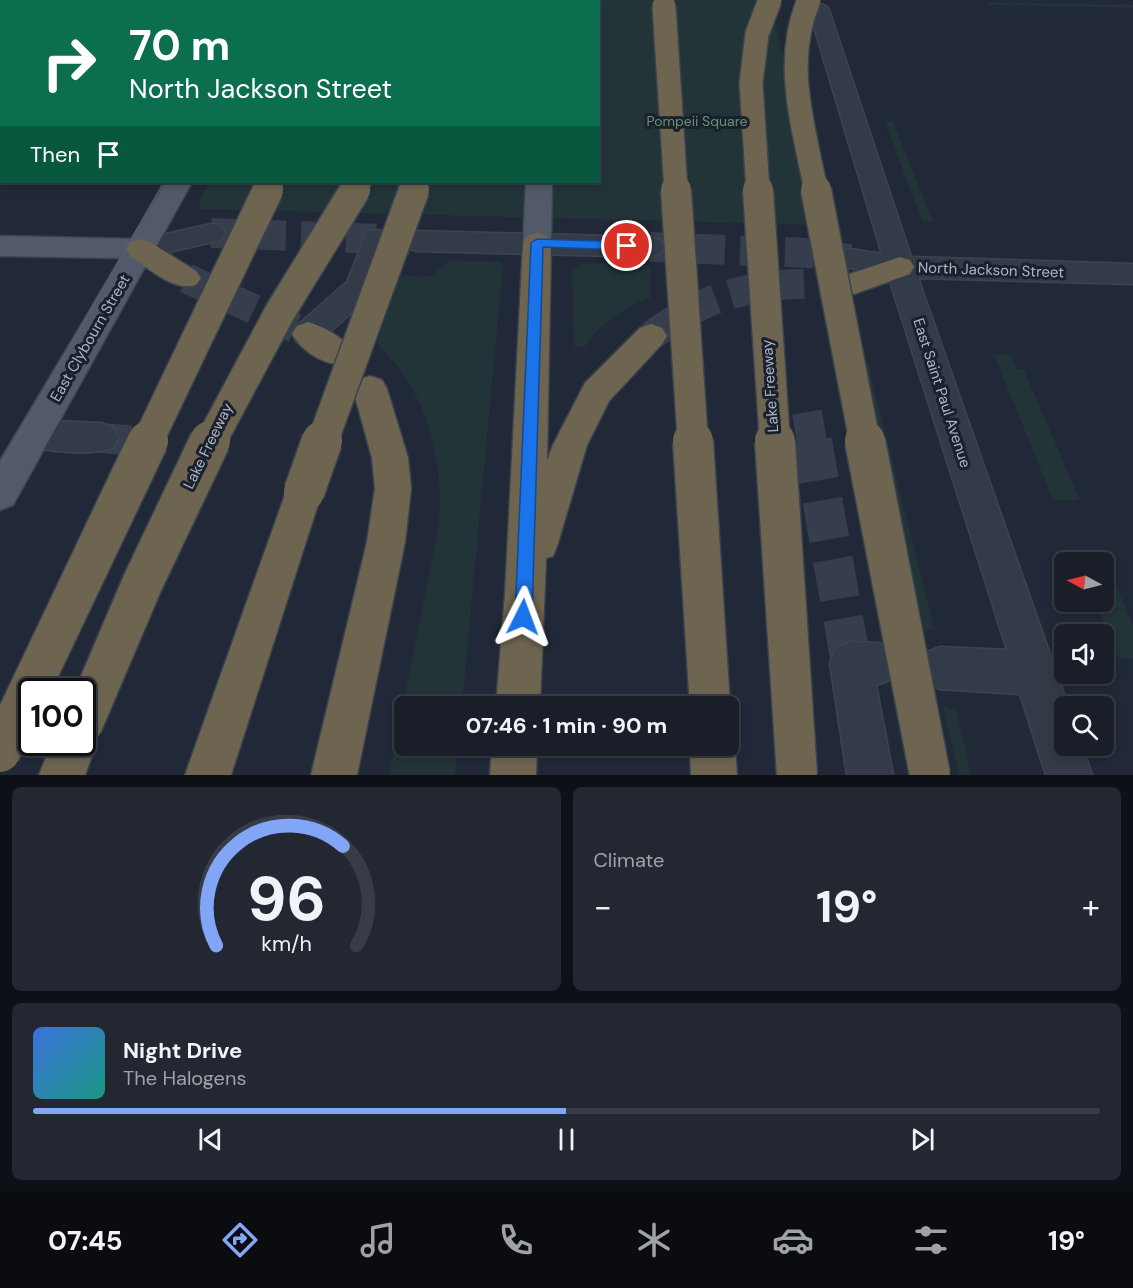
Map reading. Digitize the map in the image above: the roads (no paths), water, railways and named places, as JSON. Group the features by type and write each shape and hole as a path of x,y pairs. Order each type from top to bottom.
{"highway":[{"path":"663,0 709,696"},
{"name":"Lake Freeway","path":"770,0 757,34 750,83 797,775"},
{"path":"814,5 796,36 794,70 796,87 930,775"},
{"path":"0,752 272,183"},
{"name":"Lake Freeway","path":"96,693 158,550 237,389 298,279 359,183"},
{"path":"208,775 304,492 417,183"},
{"path":"519,696 525,594 537,243"},
{"path":"140,249 186,278"},
{"path":"852,271 900,267"},
{"path":"308,334 338,354"},
{"path":"525,594 547,511 570,444 597,392 651,336"},
{"path":"334,775 386,542 393,488 390,458 370,389"},
{"path":"62,775 69,756"},
{"path":"513,775 514,756"},
{"path":"713,756 714,775"}],"main road":[{"name":"East Clybourn Street","path":"0,494 178,183"},
{"path":"537,243 539,183"},
{"path":"0,246 140,249"}],"street":[{"name":"East Saint Paul Avenue","path":"814,5 1068,775"},
{"path":"140,249 211,233"},
{"path":"308,334 360,288 377,239"},
{"path":"417,241 650,247"},
{"name":"North Jackson Street","path":"900,267 1133,274"},
{"path":"35,434 101,438"},
{"path":"870,775 851,663 878,664"},
{"path":"940,668 1035,673"}],"tunnel":[{"path":"211,233 410,240"},
{"path":"650,247 809,253 850,259"},
{"path":"186,278 308,334"},
{"path":"651,336 676,319 724,296 771,286 854,283"},
{"path":"807,412 812,443"},
{"path":"101,438 157,442 150,441"},
{"path":"812,441 851,663"}],"tram line":[{"path":"0,468 163,183"}],"park label":[{"name":"Pompeii Square","path":"697,121"}]}
